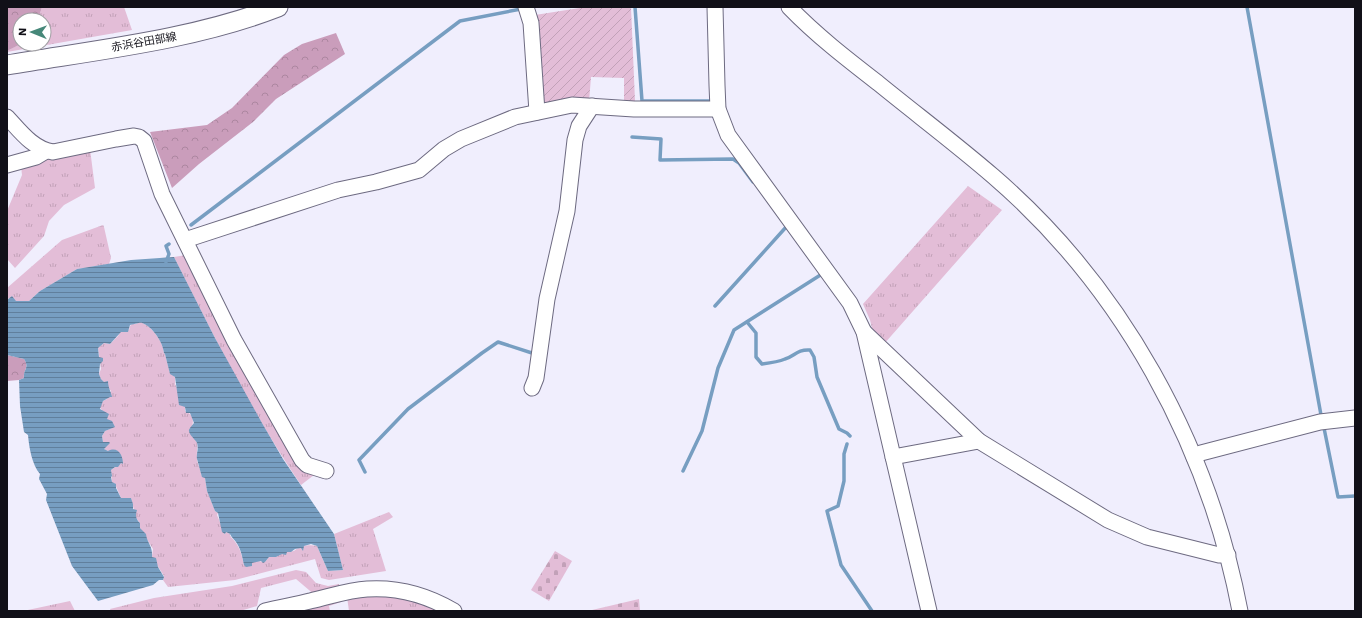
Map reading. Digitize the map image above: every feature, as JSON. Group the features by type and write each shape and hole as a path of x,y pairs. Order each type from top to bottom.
{"main road":[{"name":"赤浜谷田部線","path":"7,65 176,36 221,25 278,7"}],"street":[{"path":"526,7 531,23 537,112"},
{"path":"715,7 718,109 728,135 850,303 864,332 928,611"},
{"path":"789,7 832,46 994,177 1044,225 1099,289 1149,365 1172,408 1194,457 1217,518 1228,555 1240,611"},
{"path":"186,240 338,190 376,182 420,170 444,149 461,139 515,117 572,105 634,109 718,109"},
{"path":"532,388 536,378 547,299 567,211 575,140 579,126 592,106"},
{"path":"7,117 24,136 46,151 53,152 134,136 139,137 144,142 160,188 234,340 294,447 307,466 326,471"},
{"path":"7,165 36,157 46,151"},
{"path":"864,332 979,441 1108,520 1147,537 1219,555 1228,555"},
{"path":"1194,457 1201,453 1320,422 1355,418"},
{"path":"893,457 979,441"},
{"path":"265,611 285,605 366,589 398,589 417,594 442,604 454,611"}],"green space":[{"path":"7,7 42,7 40,12 12,12 12,48 7,51"},
{"path":"42,7 124,7 132,30 52,44 52,12 40,12"},
{"path":"586,7 631,7 635,101 624,103 624,78 591,77 589,102 547,102 541,104 535,15"},
{"path":"336,33 345,54 276,99 253,122 199,164 172,188 150,132 207,125 232,108 284,55 302,44"},
{"path":"90,149 95,188 64,205 49,221 44,236 15,268 7,259 7,211 22,175 21,166"},
{"path":"968,186 1002,210 884,344 873,332 870,320 863,304"},
{"path":"103,225 111,258 109,264 77,269 40,291 29,301 16,301 9,298 7,300 7,288 62,240"},
{"path":"186,255 314,475 301,485 283,458 250,402 218,344 174,257"},
{"path":"140,322 148,326 156,334 163,348 170,373 175,377 175,384 185,407 185,411 191,415 193,420 191,433 197,443 197,460 201,475 205,478 207,491 215,511 218,513 217,515 225,534 226,532 230,534 238,546 244,565 257,561 265,562 269,557 276,557 282,553 294,551 301,547 311,545 317,546 328,571 343,570 334,534 389,512 393,517 373,529 386,571 329,580 321,578 315,559 235,580 168,587 163,580 164,576 152,557 153,549 140,528 140,523 136,518 131,498 121,498 115,484 112,482 111,470 121,463 116,450 108,451 104,449 109,442 103,442 102,436 105,431 112,428 100,407 103,401 107,399 111,391 101,379 99,374 101,369 98,348 104,343 110,344 121,331 129,330 132,324"},
{"path":"7,355 24,359 26,362 26,367 24,378 7,381"},
{"path":"555,551 572,561 549,601 531,590"},
{"path":"296,570 306,572 316,583 328,586 339,584 340,590 316,596 296,579 261,588 257,606 240,611 111,611 110,609 154,598 232,586"},
{"path":"399,595 444,611 349,611 347,597"},
{"path":"340,598 341,602 329,606 330,611 301,611"},
{"path":"639,599 640,611 591,611 592,610"},
{"path":"70,601 75,611 23,611"}],"water":[{"path":"174,257 215,338 262,423 283,459 334,534 343,570 328,571 317,546 311,544 304,546 303,551 301,548 295,549 291,552 287,552 286,555 282,554 276,557 269,557 263,563 261,561 252,563 252,566 246,567 244,565 236,542 230,534 226,532 225,534 222,532 218,513 215,511 207,491 205,478 202,477 197,459 197,443 189,432 194,423 190,413 186,413 185,407 179,405 175,377 170,374 162,344 150,327 141,323 130,325 128,332 121,332 110,344 104,343 98,348 99,357 103,358 103,361 100,364 99,374 104,382 108,381 108,386 112,397 103,401 100,409 109,414 107,419 112,421 115,427 105,431 102,436 103,442 110,443 104,449 108,451 115,450 119,452 122,457 123,464 121,463 118,467 111,470 112,482 116,484 116,488 121,498 131,498 133,509 137,510 136,517 140,523 140,528 146,534 151,547 152,557 156,558 158,567 164,577 163,580 159,580 153,585 98,601 72,566 46,500 47,494 39,479 40,474 33,461 28,435 24,432 20,406 19,380 24,378 26,362 24,359 7,355 7,300 12,296 16,301 29,301 40,291 77,269 131,260"}],"waterway":[{"path":"635,7 642,101 710,101"},
{"path":"1247,7 1321,415"},
{"path":"191,225 460,21 521,9"},
{"path":"632,137 661,139 660,160 733,159 739,163 753,182"},
{"path":"715,306 787,226 786,225"},
{"path":"166,262 169,254 166,246 169,244"},
{"path":"683,471 702,431 718,368 734,330 822,274"},
{"path":"747,322 756,333 756,357 762,364 780,361 799,352 810,350 814,357 817,377 839,429 850,436"},
{"path":"365,472 359,460 408,409 482,353 498,342 535,354"},
{"path":"1324,428 1338,497 1355,496"},
{"path":"847,444 844,454 844,481 838,506 827,511 841,565 872,611"}]}
